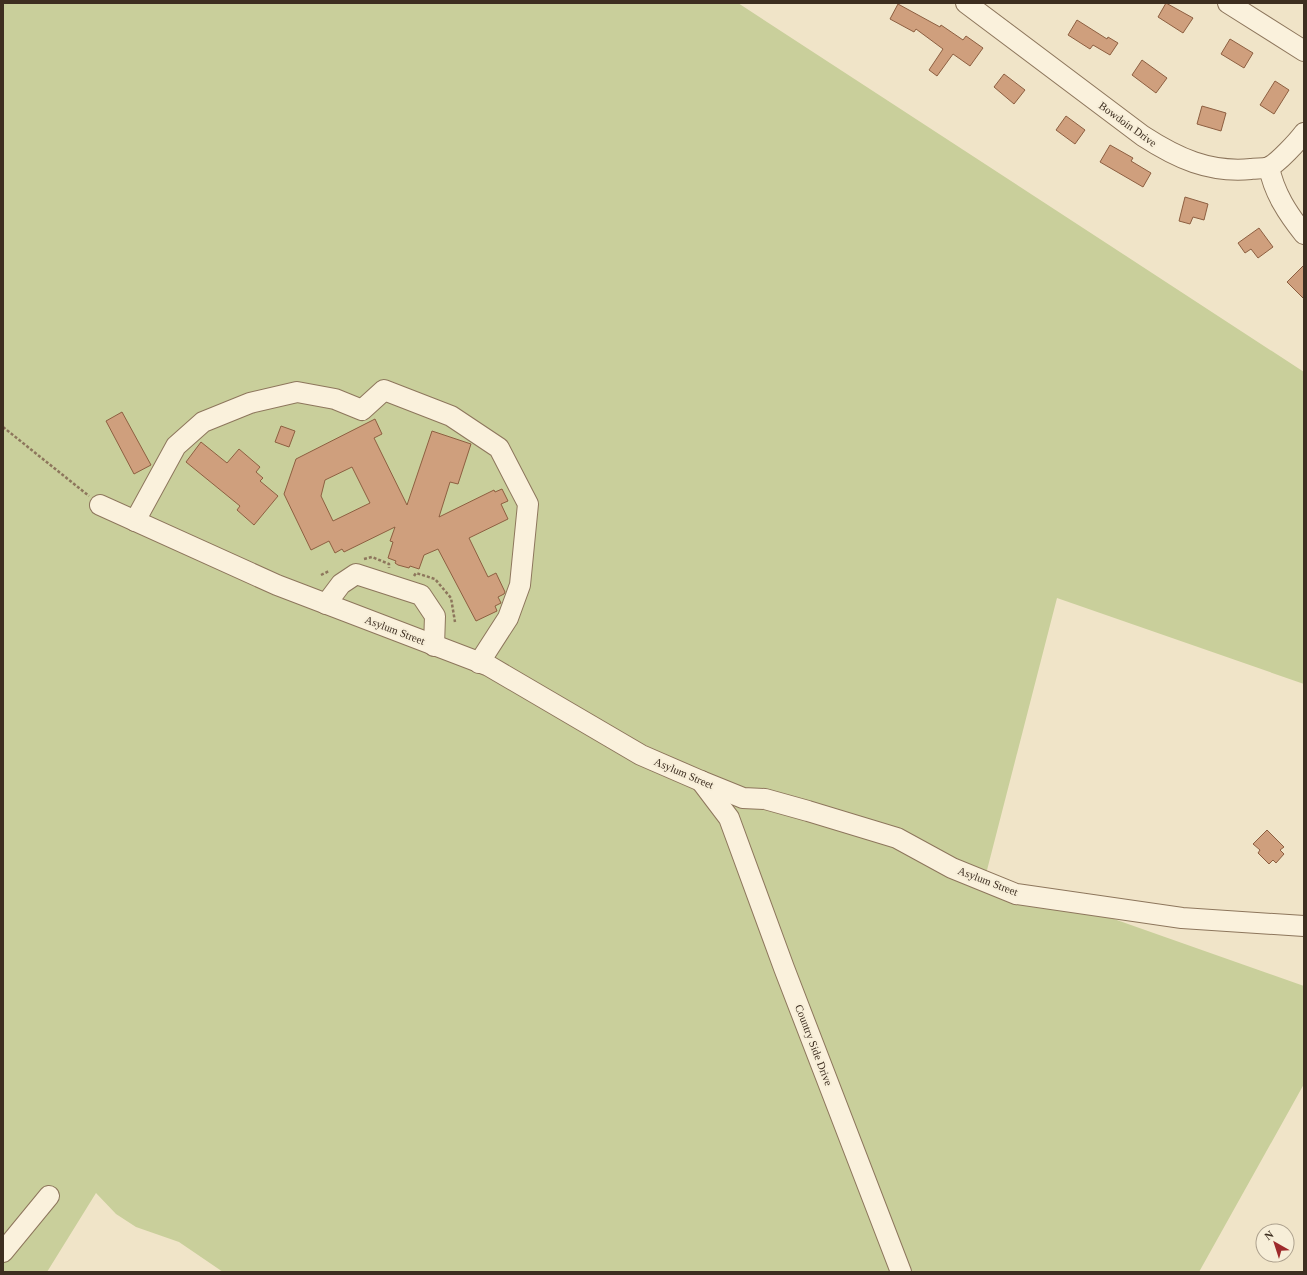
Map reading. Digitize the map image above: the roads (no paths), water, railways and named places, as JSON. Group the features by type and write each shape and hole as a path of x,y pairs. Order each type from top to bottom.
{"street":[{"name":"Bowdoin Drive","path":"966,3 1137,131 1168,151 1192,162 1214,168 1235,170 1269,167"},
{"path":"1228,3 1304,51"},
{"path":"1304,133 1295,145 1269,167 1276,193 1290,216 1304,234"},
{"path":"135,521 176,446 203,422 250,403 296,392 335,398 362,410 384,390 451,416 499,448 528,504 520,585 508,618 479,662"},
{"name":"Asylum Street","path":"100,505 277,585 489,666 641,755 701,781 743,798 772,801 808,810 897,838 952,868 1016,894 1182,918 1304,926"},
{"path":"326,604 341,584 356,574 420,595 435,616 434,646"},
{"name":"Country Side Drive","path":"701,781 729,818 784,968 901,1272"},
{"path":"729,818 731,808 735,803 743,798"},
{"path":"3,1252 49,1196"}]}
